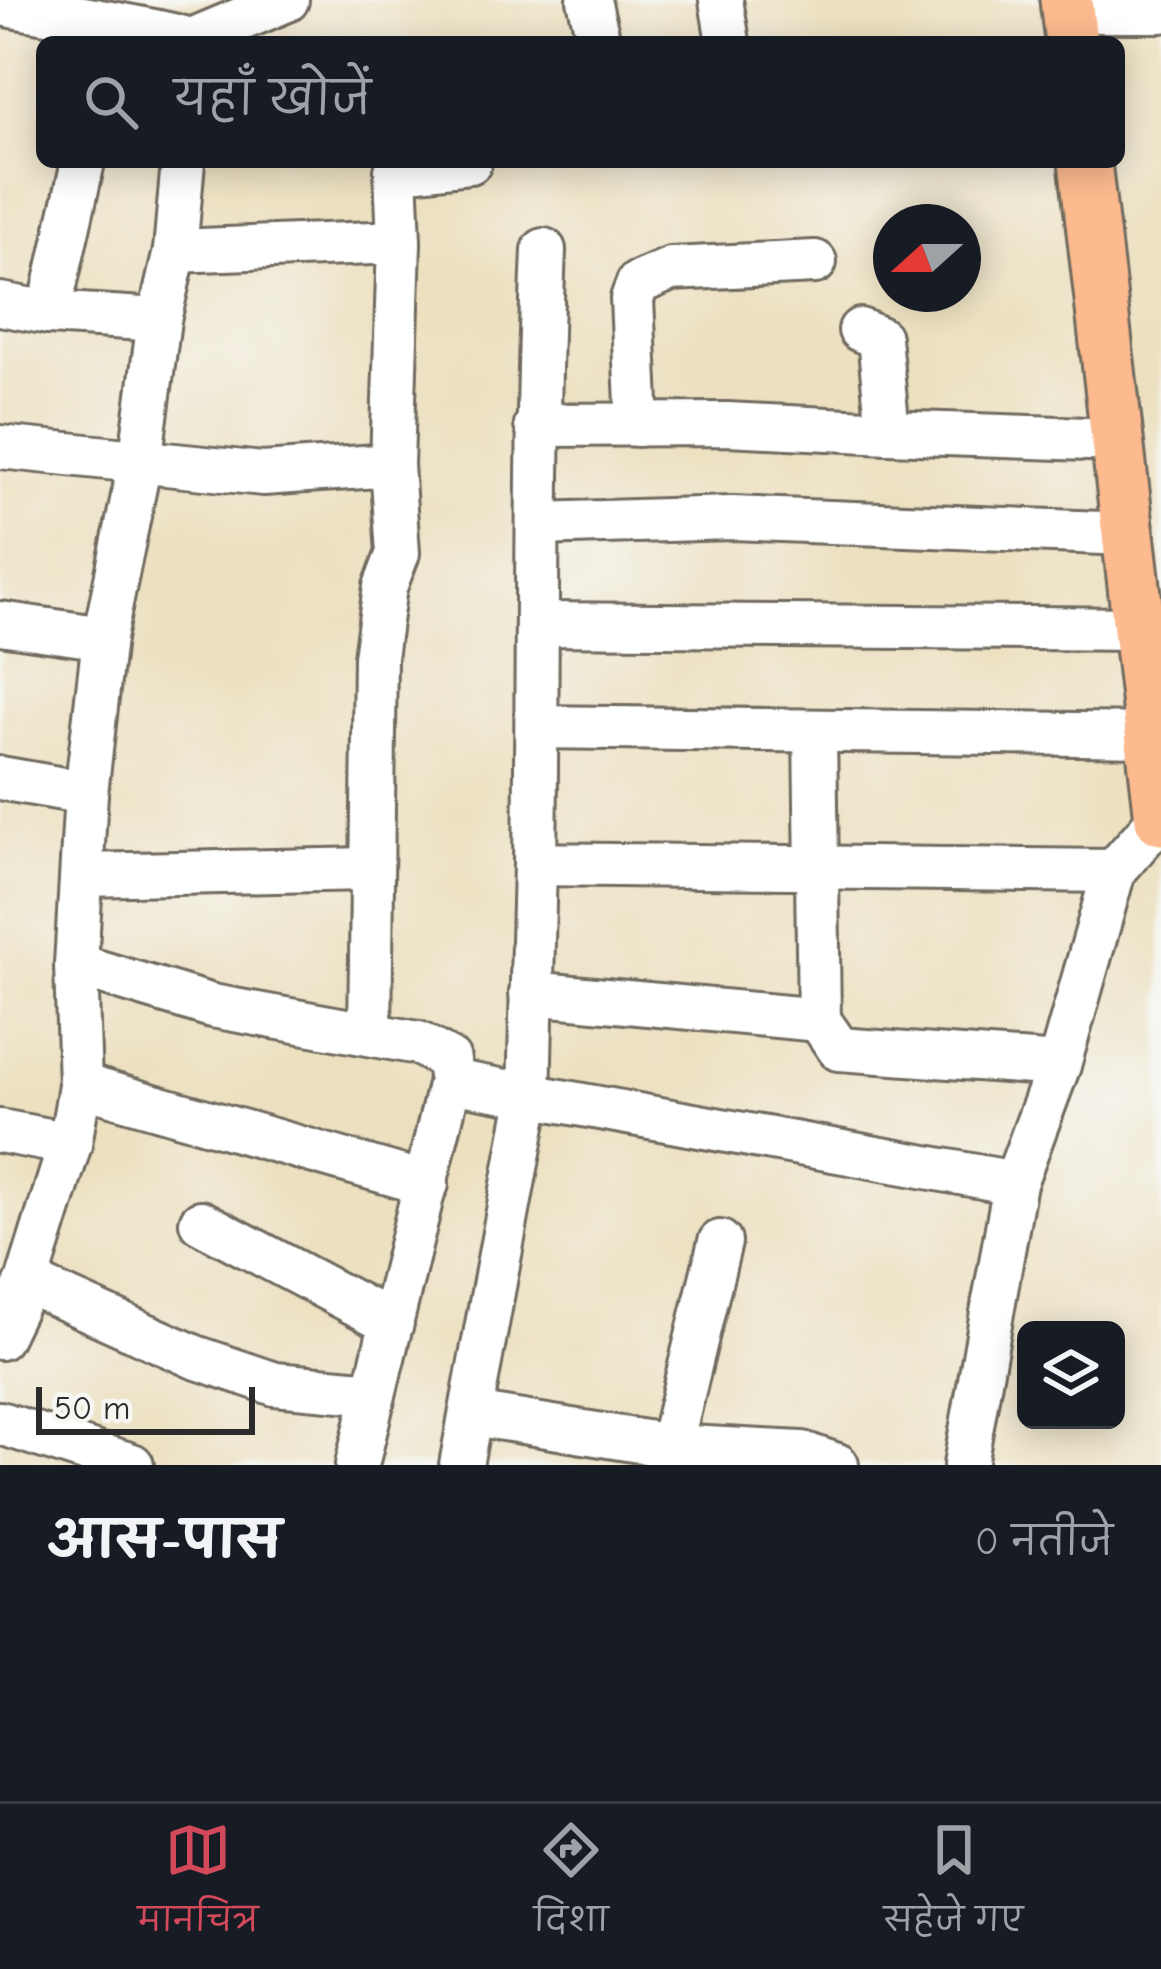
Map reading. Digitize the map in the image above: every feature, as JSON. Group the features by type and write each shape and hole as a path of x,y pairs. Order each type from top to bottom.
{"main road":[{"path":"1085,168 1160,804"}],"street":[{"path":"0,4 111,35 176,28 287,0"},
{"path":"589,0 598,36"},
{"path":"721,0 727,36"},
{"path":"1068,18 1161,10"},
{"path":"49,313 81,168"},
{"path":"0,1338 27,1282 70,1144 80,1085 76,965 86,793 104,638 140,462 159,320 175,251 182,168"},
{"path":"370,1034 375,657 385,587 398,553 392,465 399,242 396,171 421,168"},
{"path":"175,251 399,242"},
{"path":"461,1465 529,1098 541,624 536,425 544,250"},
{"path":"638,425 632,298 638,284 649,274 671,269 815,262"},
{"path":"0,304 49,313 159,320"},
{"path":"860,330 879,338 888,432"},
{"path":"536,425 1117,440"},
{"path":"0,447 263,474 392,465"},
{"path":"539,524 732,518 1128,534"},
{"path":"0,623 104,638"},
{"path":"541,624 1139,629"},
{"path":"537,727 1151,735"},
{"path":"815,731 819,1020 839,1049 1059,1065"},
{"path":"0,778 86,793"},
{"path":"965,1465 1015,1183 1059,1065 1114,871 1160,804"},
{"path":"536,864 1114,871"},
{"path":"84,875 369,869"},
{"path":"76,965 212,1006 370,1034 435,1051 448,1060 450,1081 427,1184 356,1465"},
{"path":"531,993 819,1020"},
{"path":"450,1081 1015,1183"},
{"path":"80,1085 427,1184"},
{"path":"0,1131 70,1144"},
{"path":"201,1222 392,1323"},
{"path":"668,1455 720,1242"},
{"path":"27,1282 195,1357 274,1384 374,1393"},
{"path":"473,1414 668,1455 813,1461"},
{"path":"0,1423 132,1465"}]}
